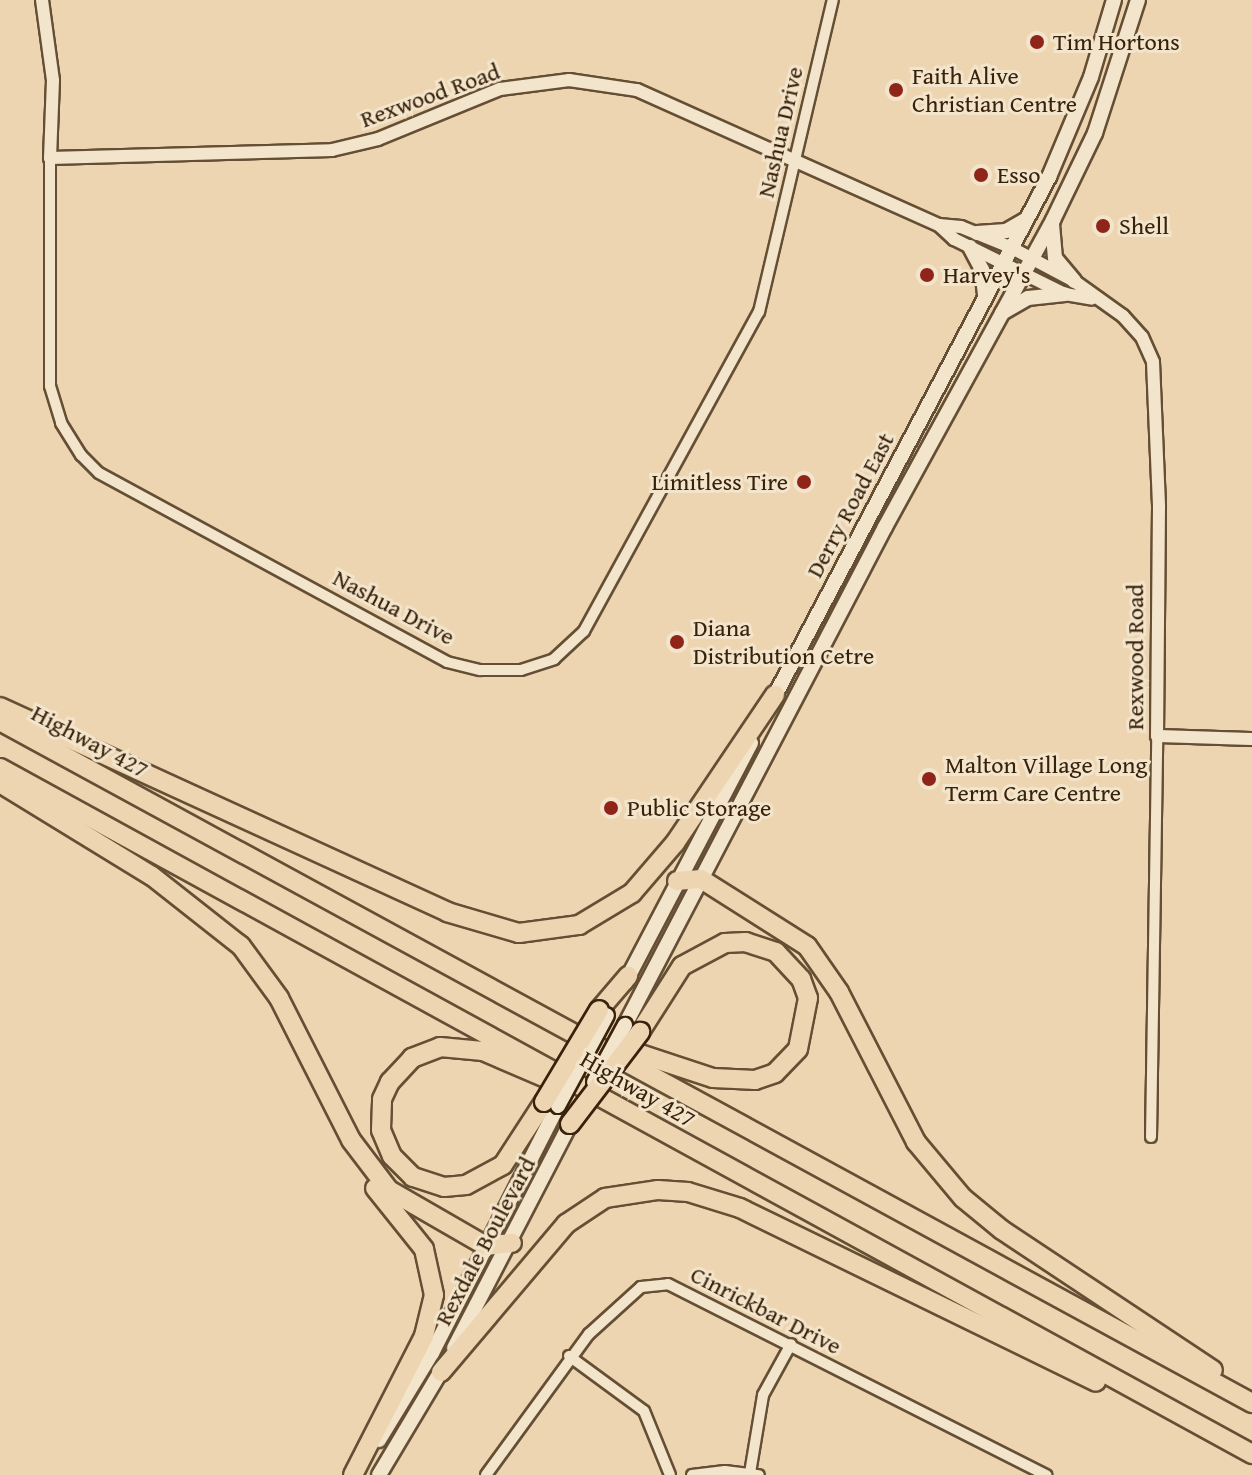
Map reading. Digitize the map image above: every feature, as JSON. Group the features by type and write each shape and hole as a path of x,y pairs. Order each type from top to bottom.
{"highway":[{"path":"0,707 447,912 519,933 579,925 632,893 675,843 775,695"},
{"name":"Highway 427","path":"0,721 1252,1403"},
{"name":"Highway 427","path":"0,768 1252,1454"},
{"path":"0,783 152,876 241,946 279,998 351,1140 389,1190 486,1246 512,1243"},
{"path":"677,881 701,879 773,921 817,958 879,1065 903,1121 963,1198 1002,1230 1252,1396"},
{"path":"568,1029 713,1078 755,1080 775,1073 798,1049 808,998 801,979 776,952 746,942 725,943 682,966 633,1028 570,1124"},
{"path":"628,976 603,1013 551,1104 503,1165 466,1185 444,1187 413,1177 392,1156 381,1130 382,1099 390,1082 412,1058 440,1047 483,1051 607,1106 628,1110"},
{"path":"351,1140 359,1167 424,1249 434,1285 424,1336 355,1475"},
{"path":"441,1372 544,1245 585,1208 632,1191 688,1192 740,1208 1158,1412 1213,1433"}],"main road":[{"name":"Derry Road East","path":"628,976 1027,219 1080,106 1114,0"},
{"name":"Derry Road East","path":"633,1028 701,879 1053,220 1095,133 1138,0"},
{"path":"985,298 974,240 1006,231 1027,219"},
{"path":"1002,313 1028,298 1070,287 1055,258 1053,220"},
{"name":"Rexdale Boulevard","path":"355,1475 432,1353 486,1246 551,1104"},
{"name":"Rexdale Boulevard","path":"379,1475 441,1372 512,1243 570,1124"}],"street":[{"name":"Nashua Drive","path":"42,0 53,80 50,386 61,423 81,455 99,473 447,662 494,671 521,670 554,659 584,631 759,312 833,0"},
{"name":"Rexwood Road","path":"50,158 332,150 378,139 500,89 569,80 637,90 974,240 1010,247 1031,258 1070,287"},
{"name":"Rexwood Road","path":"974,240 1003,263 1096,299 1142,337 1156,381 1157,736 1151,1137"},
{"path":"1157,736 1252,739"},
{"name":"Cinrickbar Drive","path":"486,1475 569,1356 626,1297 656,1284 688,1291 1046,1475"},
{"path":"692,1475 755,1474 763,1395 791,1344"},
{"path":"569,1356 644,1411 670,1475"}],"place":[{"name":"Tim Hortons","path":"1037,42"},
{"name":"Faith Alive Christian Centre","path":"896,90"},
{"name":"Esso","path":"981,175"},
{"name":"Shell","path":"1103,226"},
{"name":"Harvey's","path":"927,275"},
{"name":"Limitless Tire","path":"804,482"},
{"name":"Diana Distribution Cetre","path":"677,642"},
{"name":"Malton Village Long Term Care Centre","path":"929,779"},
{"name":"Public Storage","path":"611,808"}]}
